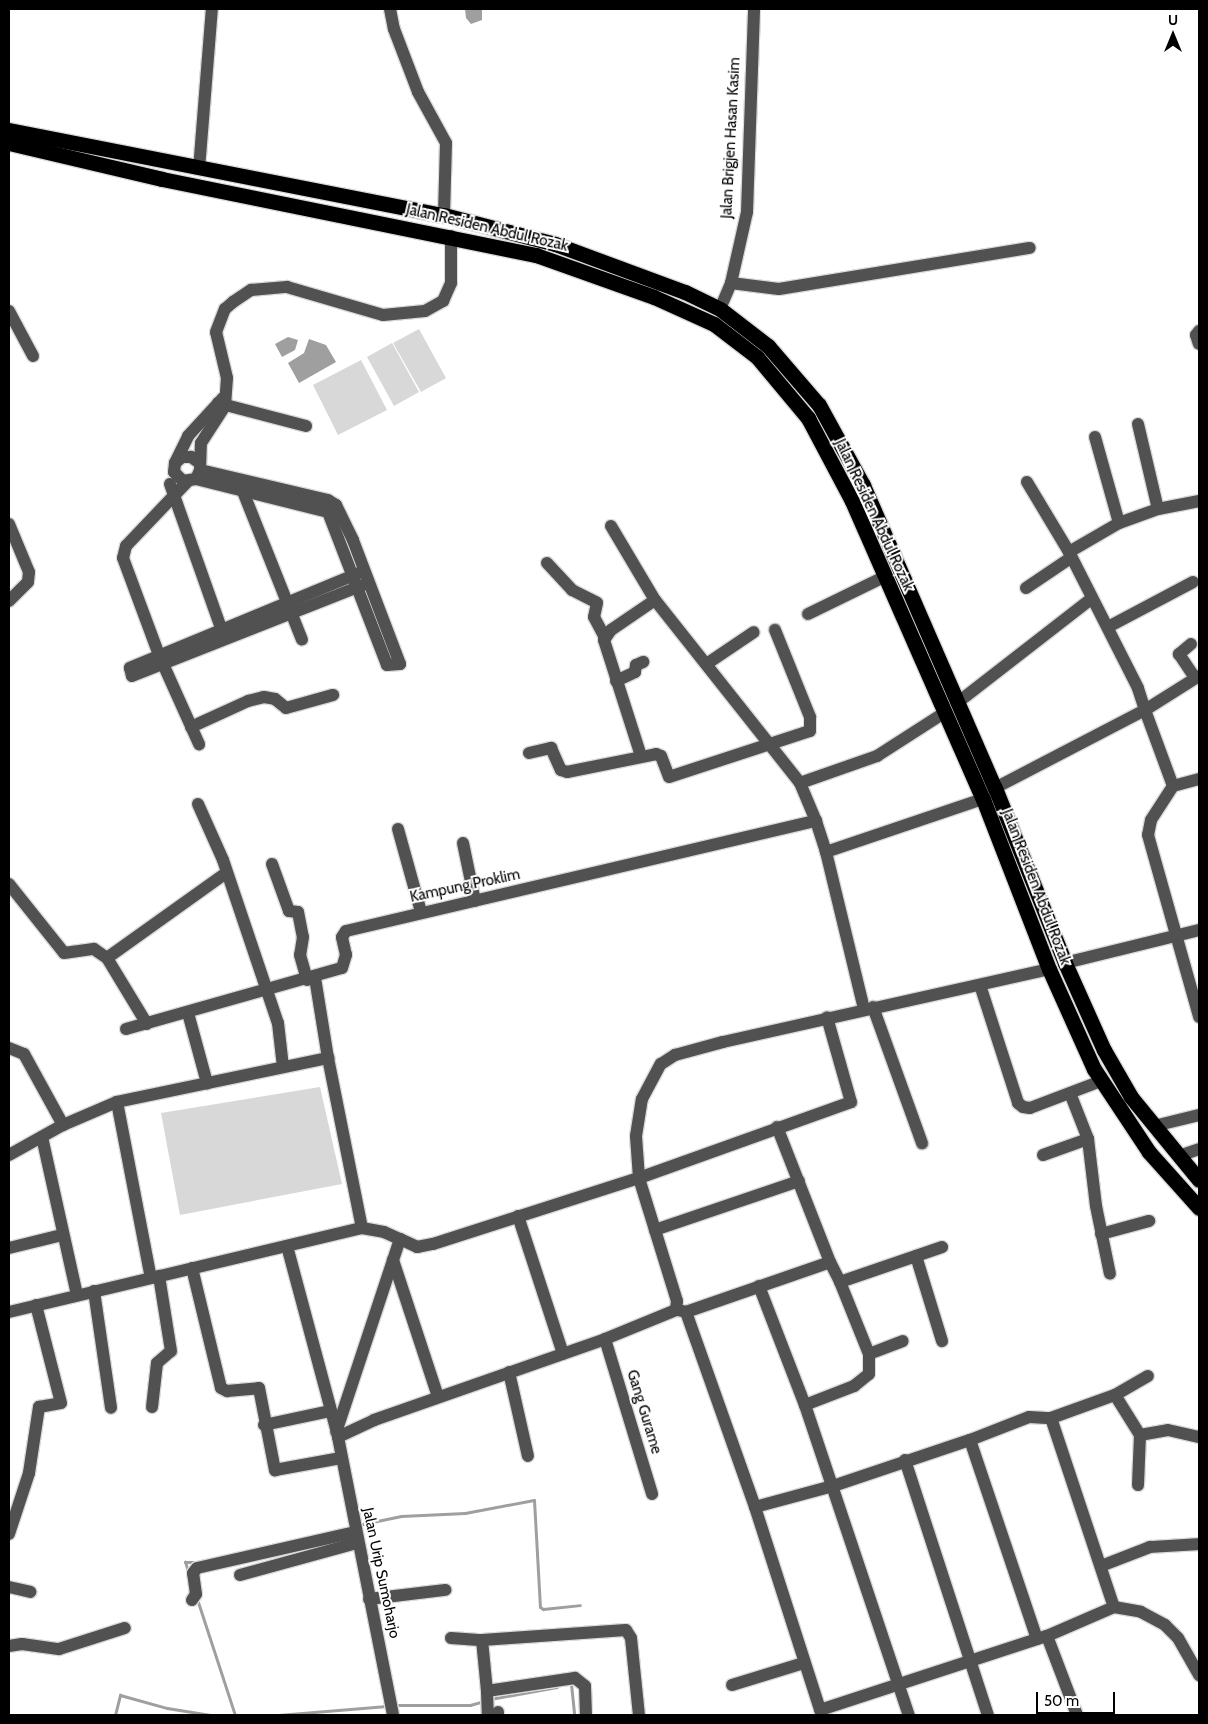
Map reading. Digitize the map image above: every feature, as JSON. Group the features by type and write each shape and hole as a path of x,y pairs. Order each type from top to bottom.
{"highway":[{"name":"Jalan Residen Abdul Rozak","path":"9,130 199,169 444,215 555,244 619,265 720,309 768,346 825,414 862,485 995,788 1065,963 1112,1065 1154,1126 1199,1180"},
{"name":"Jalan Residen Abdul Rozak","path":"9,144 162,179 451,236 565,263 654,296 714,324 757,357 808,418 852,501 983,800 1049,968 1100,1081 1149,1152 1199,1208"},
{"name":"Jalan Brigjen Hasan Kasim","path":"714,324 720,309"}],"street":[{"path":"199,169 212,9"},
{"path":"390,9 394,30 418,92 446,144 444,215"},
{"name":"Jalan Brigjen Hasan Kasim","path":"720,309 731,283 747,212 754,9"},
{"path":"195,473 203,438 223,401 227,378 216,332 225,310 233,302 251,290 287,287 383,315 425,311 443,301 448,292 452,263 451,236"},
{"path":"731,283 779,289 1030,248"},
{"path":"9,311 33,356"},
{"path":"1199,332 1196,334 1199,344"},
{"path":"223,401 306,426"},
{"path":"221,628 172,483 188,436 223,401"},
{"path":"1138,424 1158,509"},
{"path":"1095,437 1119,523"},
{"path":"199,744 161,660 123,552 172,483 187,456 195,473 242,489 291,497"},
{"path":"172,483 195,473 332,509 399,665 387,665 361,579"},
{"path":"1028,482 1070,554 1091,599 1108,627 1138,688 1174,786"},
{"path":"242,489 291,608 302,640"},
{"path":"1026,588 1070,554 1119,523 1158,509 1199,501"},
{"path":"9,524 29,572 25,586 9,601"},
{"path":"611,526 655,600 708,664 800,783 816,821 826,852 869,1008 922,1143"},
{"path":"546,563 572,590 597,603 594,617 605,638 616,681 641,756"},
{"path":"808,614 884,577"},
{"path":"161,660 361,579"},
{"path":"1108,627 1193,582"},
{"path":"957,702 1091,599"},
{"path":"605,638 611,630 655,600"},
{"path":"161,660 221,628 291,608"},
{"path":"529,752 551,748 561,770 567,772 641,756 660,755 666,775 672,777 769,743 810,731 811,727 775,630"},
{"path":"708,664 754,632"},
{"path":"995,788 1145,710 1197,677 1179,654 1191,644"},
{"path":"616,681 635,672 636,665 643,662"},
{"path":"192,727 248,701 264,697 275,699 286,708 333,695"},
{"path":"800,783 877,756 944,713"},
{"path":"1199,779 1174,786 1148,826 1174,937 1199,1017"},
{"path":"826,852 983,800"},
{"path":"198,804 226,873 278,1023 283,1067"},
{"name":"Kampung Proklim","path":"126,1029 311,979 342,968 346,955 342,937 346,931 816,821"},
{"path":"398,829 421,912"},
{"path":"463,843 475,901"},
{"path":"272,864 290,911 298,912 303,937 300,955 311,979 362,1228"},
{"path":"107,958 226,873"},
{"path":"9,884 64,953 94,949 107,958 147,1024"},
{"path":"1065,963 1199,930"},
{"path":"1049,968 980,985 827,1017 675,1055 661,1064 642,1099 638,1117 639,1178 680,1311 755,1507 821,1713 899,1684 1042,1637 1114,1607 1141,1612 1165,1625 1178,1638 1199,1675"},
{"path":"980,985 1018,1103 1030,1108 1100,1081"},
{"path":"188,1013 207,1083"},
{"path":"9,1312 362,1228 384,1232 417,1247 433,1244 639,1178 851,1102 827,1017"},
{"path":"9,1048 24,1054 63,1124"},
{"path":"9,1155 63,1124 117,1102 328,1058"},
{"path":"1070,1093 1088,1139 1101,1234 1110,1274"},
{"path":"117,1102 171,1351 157,1362 152,1407"},
{"path":"1154,1126 1199,1115"},
{"path":"777,1127 830,1262 869,1354 869,1374 862,1382 805,1405"},
{"path":"42,1137 62,1235 77,1295"},
{"path":"1043,1155 1088,1139"},
{"path":"1178,1156 1199,1149"},
{"path":"655,1230 799,1181"},
{"path":"518,1216 563,1354"},
{"path":"1101,1234 1149,1221"},
{"path":"9,1248 62,1235"},
{"path":"337,1434 400,1239"},
{"name":"Jalan Urip Sumoharjo","path":"287,1246 337,1434 393,1713"},
{"path":"840,1282 942,1247"},
{"path":"916,1256 942,1341"},
{"path":"392,1260 438,1397"},
{"path":"337,1434 680,1311 830,1262"},
{"path":"192,1268 221,1388 226,1391 259,1387 270,1458 277,1471 341,1458"},
{"path":"760,1286 805,1405 909,1715"},
{"path":"94,1291 111,1408"},
{"path":"9,1534 13,1512 29,1473 39,1408 59,1406 60,1403 36,1305"},
{"name":"Gang Gurame","path":"605,1339 652,1494"},
{"path":"869,1354 903,1341"},
{"path":"509,1372 528,1456"},
{"path":"755,1507 833,1486 905,1460 970,1440 1029,1417 1051,1418 1115,1395 1148,1376"},
{"path":"1115,1395 1140,1435 1138,1485"},
{"path":"264,1425 330,1412"},
{"path":"1051,1418 1114,1607"},
{"path":"1140,1435 1174,1430 1199,1437"},
{"path":"970,1440 1042,1637 1077,1715"},
{"path":"905,1460 988,1715"},
{"path":"240,1575 355,1531"},
{"path":"192,1600 196,1594 193,1573 198,1568 355,1531"},
{"path":"1100,1566 1150,1547 1199,1544"},
{"path":"9,1587 30,1592"},
{"path":"369,1599 445,1590"},
{"path":"9,1646 22,1644 59,1649 125,1628"},
{"path":"451,1638 482,1640 626,1630 631,1638 639,1715"},
{"path":"482,1640 491,1706 575,1678 585,1686 586,1715"},
{"path":"732,1685 804,1663"}],"shaded area":[{"path":"465,9 482,9 482,20 471,24 466,18"},
{"path":"419,329 446,378 421,392 393,343"},
{"path":"288,337 298,340 295,350 282,357 275,344"},
{"path":"309,339 326,345 336,362 299,383 288,363 304,353"},
{"path":"392,343 419,392 394,406 367,357"},
{"path":"361,360 387,410 338,435 313,385"},
{"path":"320,1087 342,1184 180,1215 161,1113"}],"waterway":[{"path":"358,1525 401,1516 465,1513 534,1500 540,1607 543,1609 580,1605"},
{"path":"189,1574 185,1562 201,1562"},
{"path":"198,1602 235,1715"},
{"path":"571,1684 574,1715"},
{"path":"490,1699 557,1687"},
{"path":"115,1715 120,1695 167,1708 210,1715 239,1715"},
{"path":"395,1705 470,1705 484,1701"},
{"path":"278,1715 387,1706"}]}
